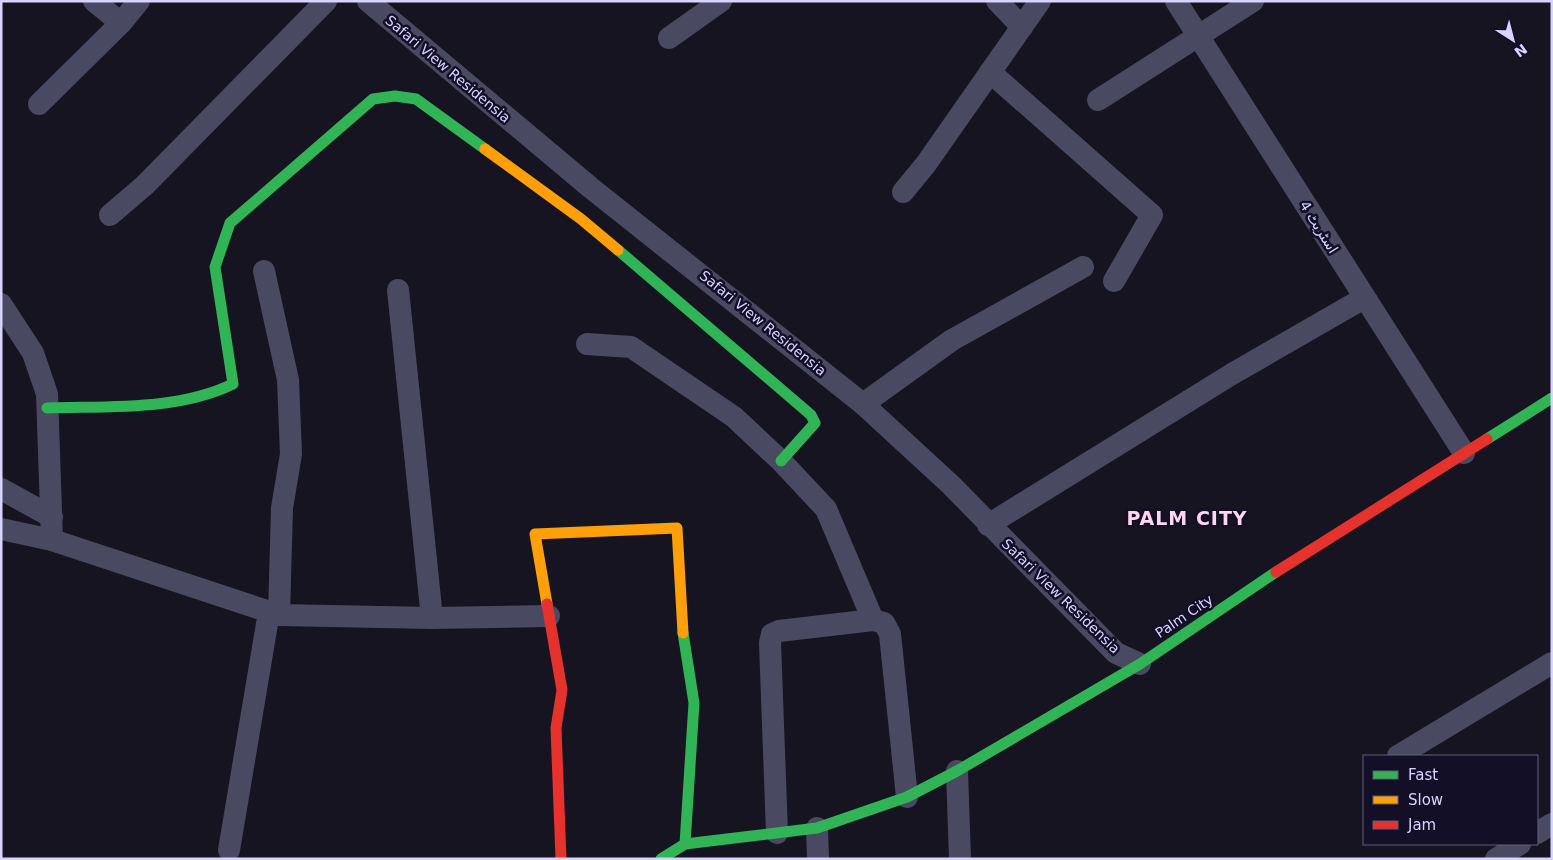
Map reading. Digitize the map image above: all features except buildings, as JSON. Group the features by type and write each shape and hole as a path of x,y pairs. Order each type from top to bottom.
{"street":[{"path":"94,1 121,23"},
{"path":"39,104 121,23 139,1"},
{"path":"110,215 145,185 326,1"},
{"name":"Safari View Residensia","path":"368,1 591,188 863,404 951,485 988,525 1116,653 1140,664"},
{"path":"670,38 721,1"},
{"path":"997,1 1022,27"},
{"path":"903,192 1040,1"},
{"name":"اسٹریٹ 4","path":"1176,1 1464,453"},
{"path":"1098,100 1253,1"},
{"path":"990,72 1152,216 1114,282"},
{"path":"47,408 182,401 222,392 233,384 215,267 226,230 230,223 374,98 393,94 416,99 581,219 811,415 815,424 781,461"},
{"path":"863,404 952,340 1084,267"},
{"path":"229,850 274,613 282,508 291,454 288,380 264,271"},
{"path":"398,290 432,618"},
{"path":"988,525 1232,374 1364,298"},
{"path":"1,304 33,353 46,394 52,540"},
{"path":"587,344 631,347 734,417 781,461 826,509 872,620"},
{"name":"Palm City","path":"685,844 817,828 907,797 957,771 1140,664 1286,564 1552,398"},
{"path":"1,489 52,517"},
{"path":"561,859 556,728 562,690 535,534 677,528 683,630 694,703 685,844 661,859"},
{"path":"1,529 52,540 274,613 432,618 549,616"},
{"path":"777,833 770,642 772,634 779,631 872,620 884,623 890,634 907,797"},
{"path":"1400,755 1552,663"},
{"path":"957,771 960,859"},
{"path":"1538,832 1552,824"},
{"path":"817,828 818,859"},
{"path":"1496,859 1518,845"}],"traffic: fast":[{"path":"47,408 118,407 166,403 211,393 233,384 215,267 230,223 373,99 395,96 416,99 485,149"},
{"path":"618,250 811,415 815,423 781,461"},
{"path":"1487,439 1552,398"},
{"path":"661,859 685,844 817,828 907,797 957,771 1140,664 1276,572"},
{"path":"683,633 694,703 685,844"}],"traffic: slow":[{"path":"485,149 581,219 618,250"},
{"path":"547,604 535,534 677,528 683,633"}],"traffic: jam":[{"path":"1276,572 1487,439"},
{"path":"547,604 562,690 556,728 561,859"}],"district":[{"name":"PALM CITY","path":"1187,518"}]}
